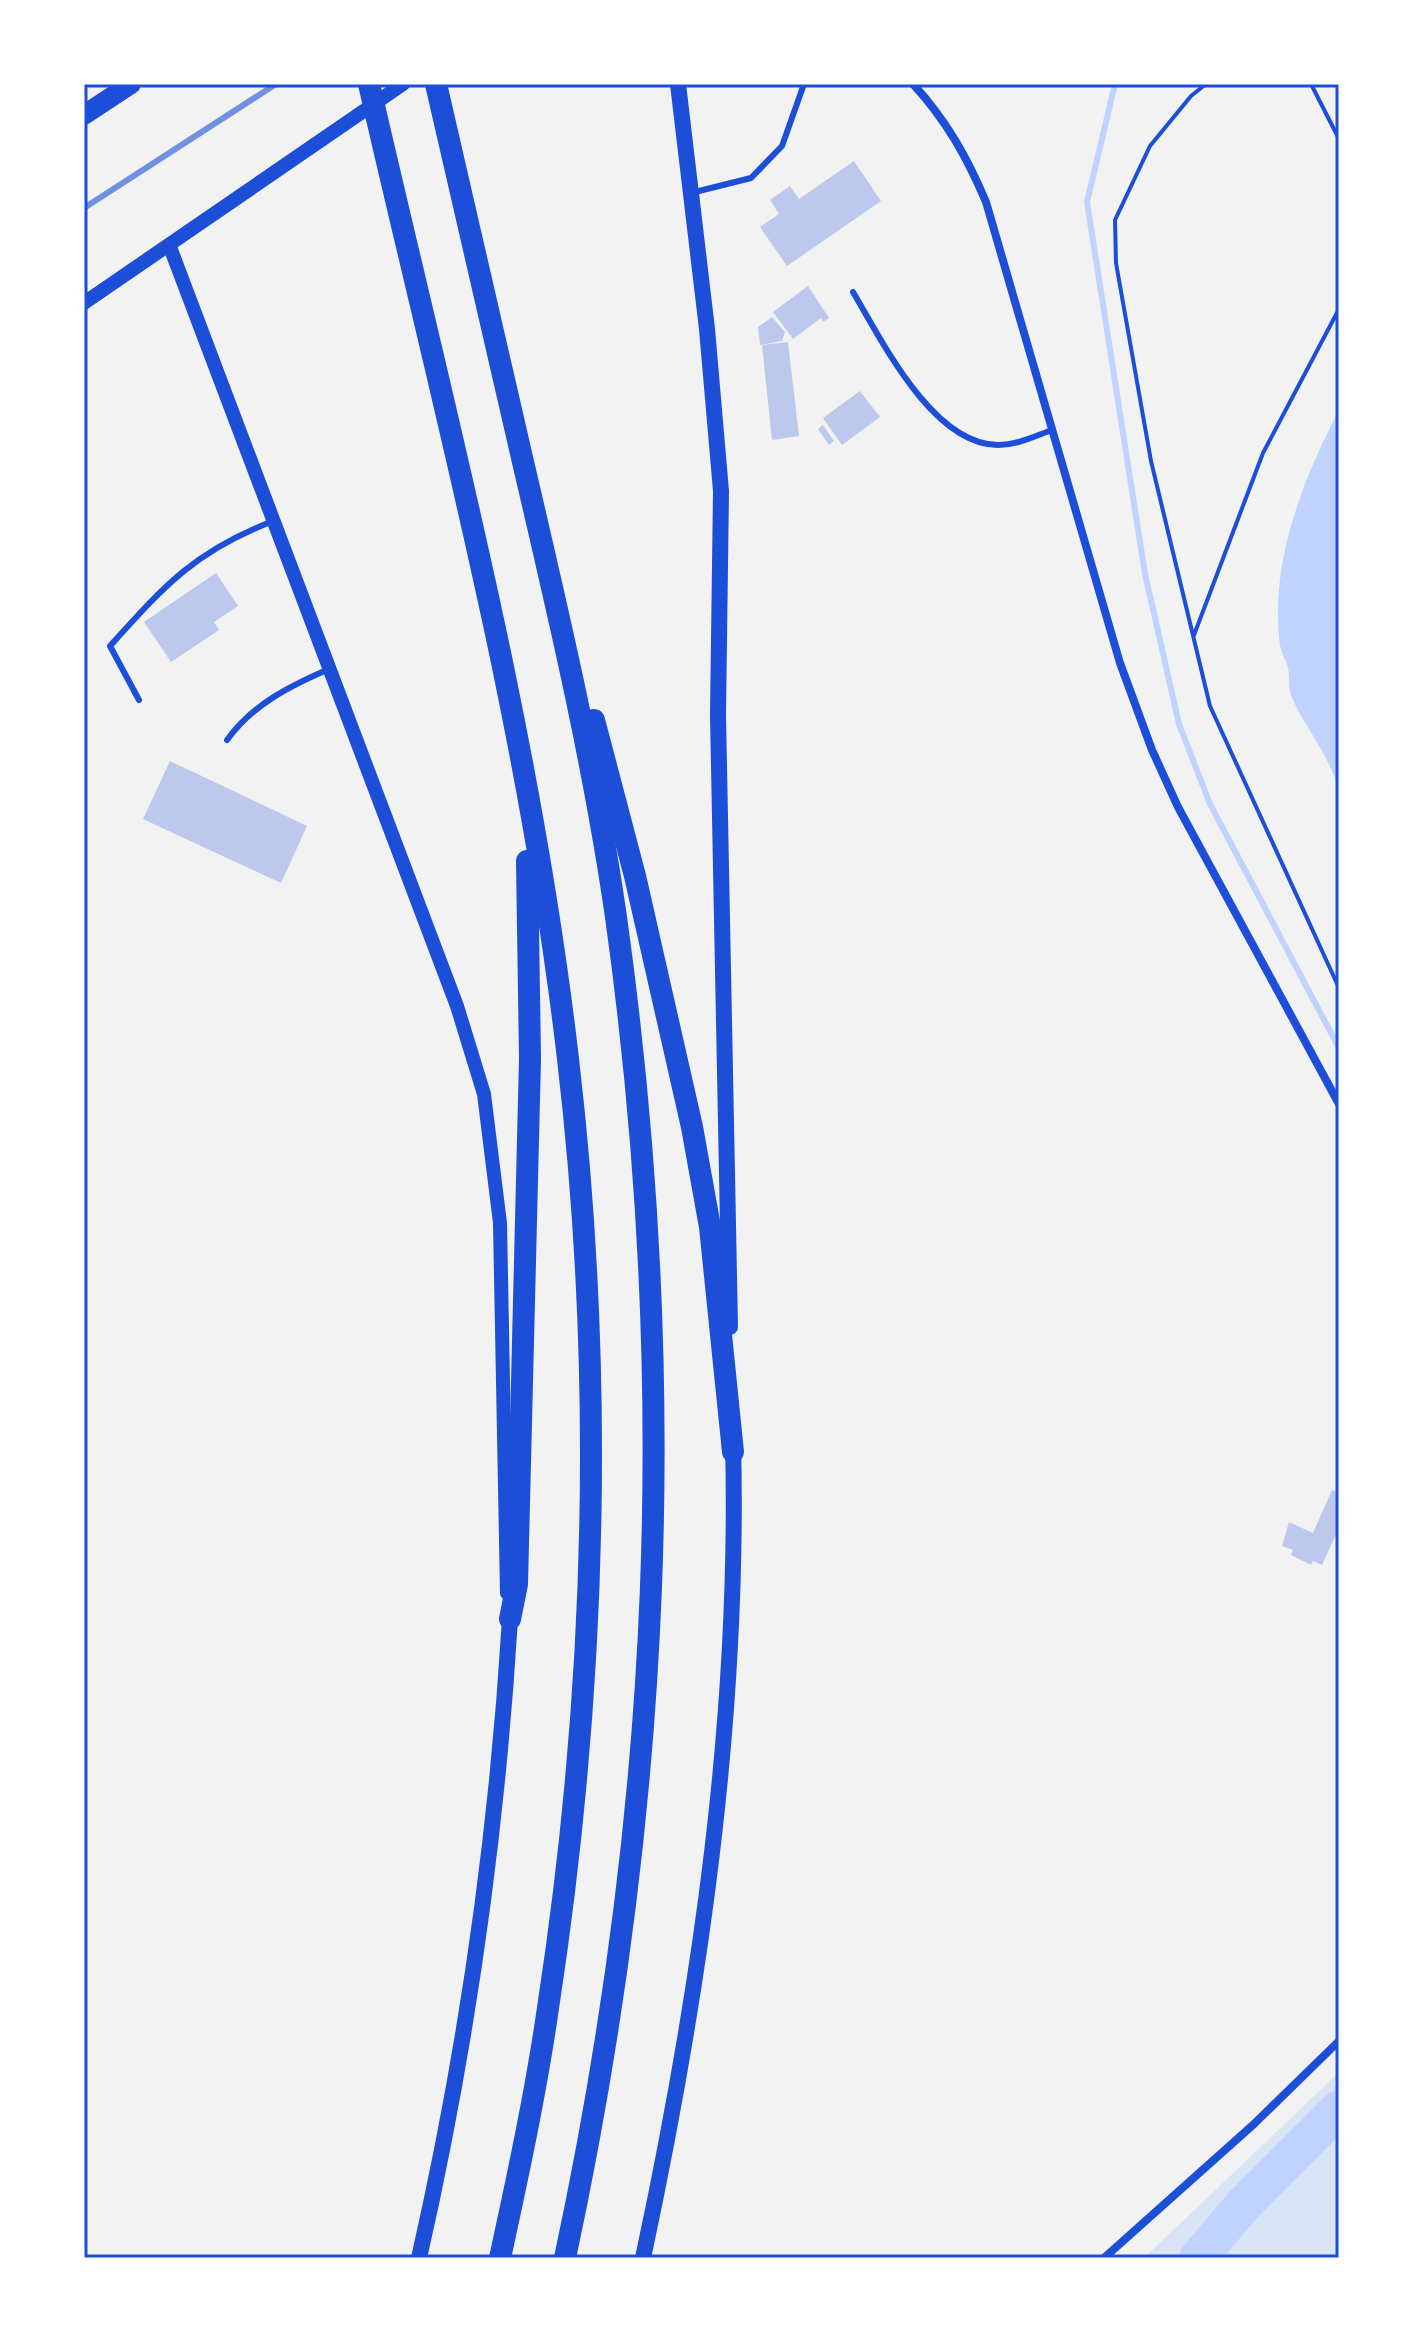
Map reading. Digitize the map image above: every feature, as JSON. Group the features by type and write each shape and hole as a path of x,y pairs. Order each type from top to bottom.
{"highway":[{"path":"86,110 131,84"},
{"path":"369,84 515,724 554,947 578,1160 587,1293 591,1520 585,1669 561,1913 528,2124 500,2258"},
{"path":"436,84 544,553 598,809 627,1001 649,1243 656,1485 649,1677 630,1885 605,2059 565,2258"},
{"path":"544,553 606,762 692,1127 710,1227 733,1452"},
{"path":"510,1619 517,1584 530,1059 529,884 515,724"}],"main road":[{"path":"643,2258 673,2117 708,1882 730,1609 733,1452 718,715 721,491 707,329 678,84"},
{"path":"419,2258 454,2096 477,1957 495,1824 510,1619"}],"street":[{"path":"84,303 170,247 403,84"},
{"path":"913,84 941,114 966,154 986,202 1120,663 1152,750 1184,818 1339,1104"},
{"path":"170,247 457,1006 484,1094 500,1223 506,1381 506,1583 510,1619"},
{"path":"1104,2258 1254,2124 1339,2041"}],"lane":[{"path":"691,193 751,178 782,146 804,84"},
{"path":"853,292 890,354 937,418 966,436 996,445 1052,430"},
{"path":"139,700 110,646 173,577 231,538 273,521"},
{"path":"227,740 240,722 285,688 329,669"}],"path":[{"path":"1206,84 1191,96 1150,146 1115,220 1116,263 1151,461 1210,706 1339,988"},
{"path":"1311,84 1339,139"},
{"path":"1194,637 1263,453 1339,309"}],"shaded area":[{"path":"1339,2072 1339,2258 1144,2258"}],"water":[{"path":"1339,410 1339,791 1330,766 1291,695 1288,668 1280,645 1278,614 1284,553 1292,523 1313,464"}],"building":[{"path":"854,161 881,201 787,266 760,227 779,214 770,200 790,186 799,199"},
{"path":"808,286 829,318 823,322 821,318 793,339 773,312"},
{"path":"772,317 785,332 782,341 760,345 758,327"},
{"path":"788,342 799,436 772,440 762,345"},
{"path":"860,391 880,417 842,445 823,418"},
{"path":"823,425 834,441 829,445 818,429"},
{"path":"216,573 238,606 214,622 219,630 171,662 144,622"},
{"path":"170,761 307,826 281,883 143,819"},
{"path":"1332,1490 1339,1493 1339,1528 1322,1565 1313,1561 1311,1565 1291,1555 1293,1550 1282,1546 1289,1522 1313,1533"}],"waterway":[{"path":"1115,84 1087,202 1145,574 1179,724 1210,804 1339,1048"},
{"path":"1198,2258 1245,2203 1339,2109"}],"railway":[{"path":"84,208 276,84"}]}
